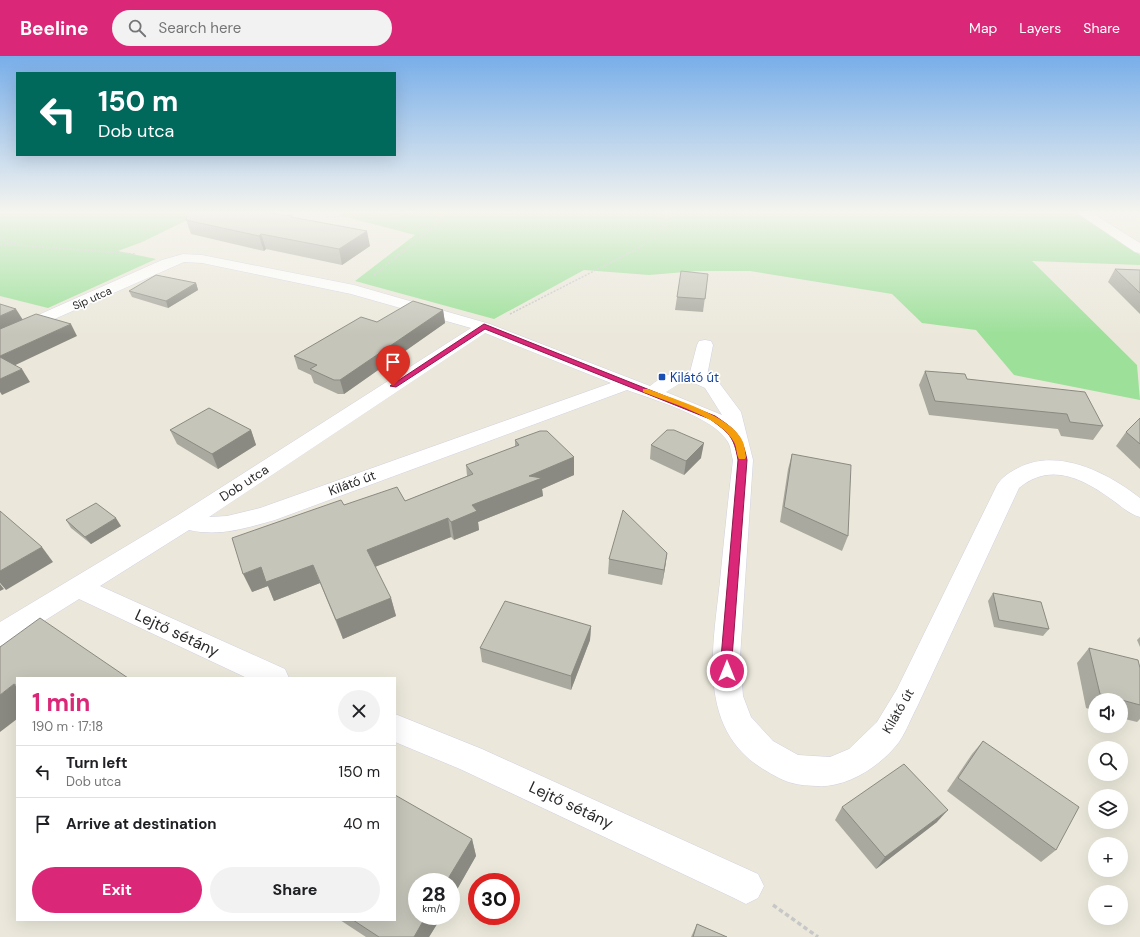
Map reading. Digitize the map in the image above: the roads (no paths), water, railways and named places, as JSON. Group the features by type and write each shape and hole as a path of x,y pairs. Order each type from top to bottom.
{"street":[{"name":"Síp utca","path":"0,338 167,263 183,258 218,261 354,290 484,326"},
{"path":"484,326 713,417 728,429 739,442"},
{"name":"Dob utca","path":"0,635 186,521 484,326"},
{"path":"653,393 667,382 680,376 698,378 705,345"},
{"name":"Kilátó út","path":"698,378 711,384 731,412 743,460 726,658 729,696 740,725 762,751 794,770 830,772 860,760 888,732 907,698 1008,485 1020,475 1035,469 1051,468 1071,471 1100,481 1119,492 1140,509"},
{"name":"Kilátó út","path":"186,521 206,526 228,525 267,514 628,383"},
{"name":"Lejtő sétány","path":"78,587 273,677"},
{"name":"Lejtő sétány","path":"396,728 471,759 746,886"}],"place":[{"name":"Kilátó út","path":"662,377"}]}
